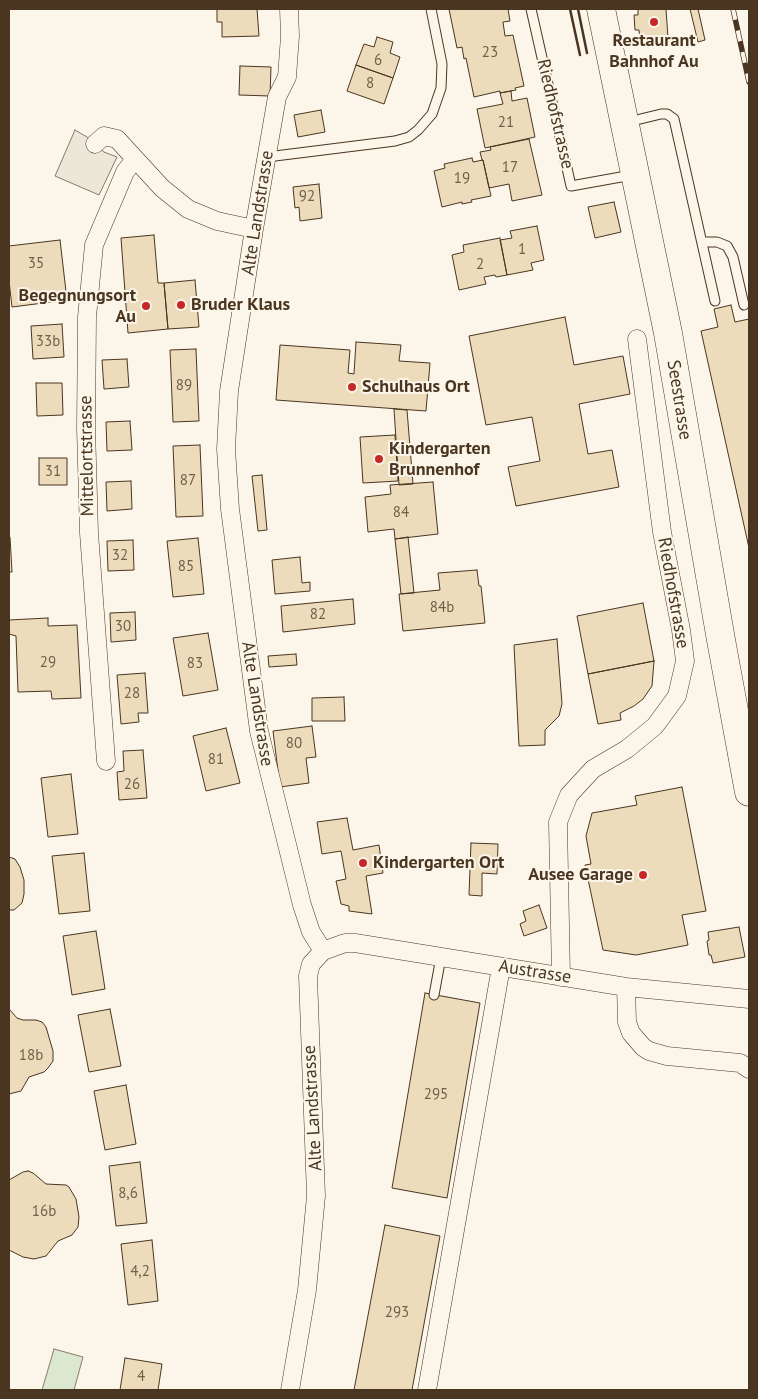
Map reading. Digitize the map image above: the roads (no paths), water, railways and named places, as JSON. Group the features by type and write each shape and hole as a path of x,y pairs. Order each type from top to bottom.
{"main road":[{"name":"Seestrasse","path":"600,9 668,333 719,631 749,792"}],"street":[{"name":"Alte Landstrasse","path":"288,9 290,36 287,77 277,97 254,229 229,391 226,450 230,509 259,731 302,905 311,932 323,951 312,964 308,976 316,1196 307,1290 290,1390"},
{"path":"95,144 104,136 117,139 162,188 188,209 217,221 254,229"},
{"name":"Mittelortstrasse","path":"106,761 89,533 86,428 87,317 94,245 125,172 135,159"},
{"name":"Riedhofstrasse","path":"561,977 558,822 570,795 593,769 627,749 655,726 677,696 685,661 681,630 662,532 637,339"},
{"name":"Austrasse","path":"323,951 346,943 355,943 626,987 749,999"},
{"path":"427,1390 501,967"},
{"path":"626,987 627,1022 631,1033 649,1051 667,1056 746,1062"}],"lane":[{"path":"267,157 395,141 409,137 418,130 432,114 441,88 442,64 431,9"},
{"name":"Riedhofstrasse","path":"531,9 572,186 635,174"},
{"path":"625,123 661,114 672,116 674,119 715,301"},
{"path":"702,242 717,242 727,246 733,257 744,305"},
{"path":"434,995 440,957"}],"railway":[{"path":"733,9 749,82"}],"place":[{"name":"Restaurant Bahnhof Au","path":"654,22"},
{"name":"Bruder Klaus","path":"181,305"},
{"name":"Begegnungsort Au","path":"146,306"},
{"name":"Schulhaus Ort","path":"352,387"},
{"name":"Kindergarten Brunnenhof","path":"379,459"},
{"name":"Kindergarten Ort","path":"363,863"},
{"name":"Ausee Garage","path":"643,875"}]}
